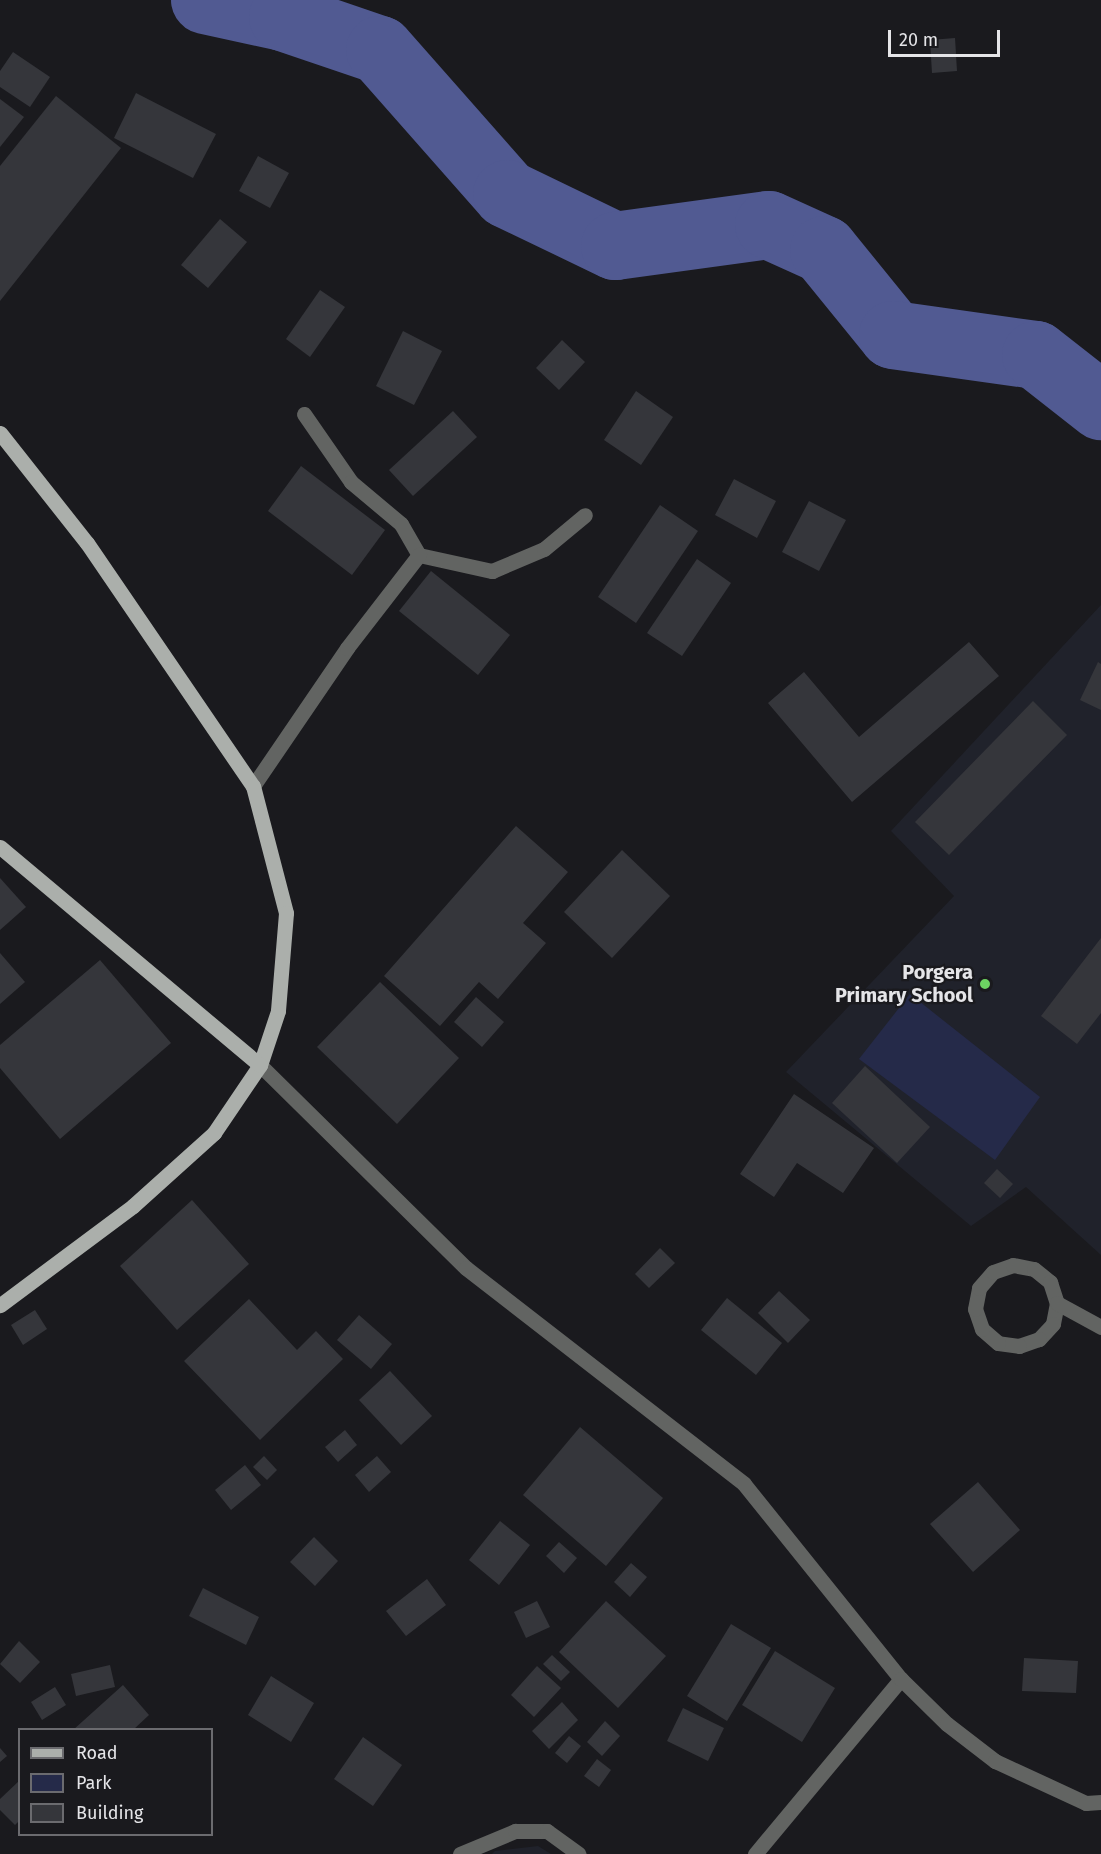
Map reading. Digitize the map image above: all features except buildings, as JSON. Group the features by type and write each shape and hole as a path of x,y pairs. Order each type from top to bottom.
{"main road":[{"path":"0,433 87,543 253,786 286,913 279,1011 260,1065 214,1133 133,1206 0,1305"},
{"path":"0,847 260,1065"}],"street":[{"path":"304,414 351,482 401,524 419,555 492,571 544,549 585,515"},
{"path":"253,786 346,648 419,555"},
{"path":"260,1065 466,1268 744,1484 901,1679 995,1761 1086,1803 1101,1802"},
{"path":"1057,1303 1053,1324 1039,1339 1019,1346 998,1343 982,1329 975,1309 979,1288 993,1272 1013,1265 1034,1269 1050,1282 1057,1303 1101,1326"},
{"path":"755,1854 901,1679"},
{"path":"460,1854 515,1831 547,1831 579,1854"}],"shaded area":[{"name":"Porgera Primary School","path":"1101,605 1101,1255 1026,1187 971,1226 786,1072 954,896 891,831"},
{"path":"538,1846 551,1854 492,1854 495,1851"}],"green space":[{"path":"910,994 1040,1097 995,1160 859,1059"}],"waterway":[{"path":"205,0 283,17 380,50 507,194 615,246 769,225 824,250 893,335 1036,355 1101,406"}],"place":[{"name":"Porgera Primary School","path":"985,984"}]}
